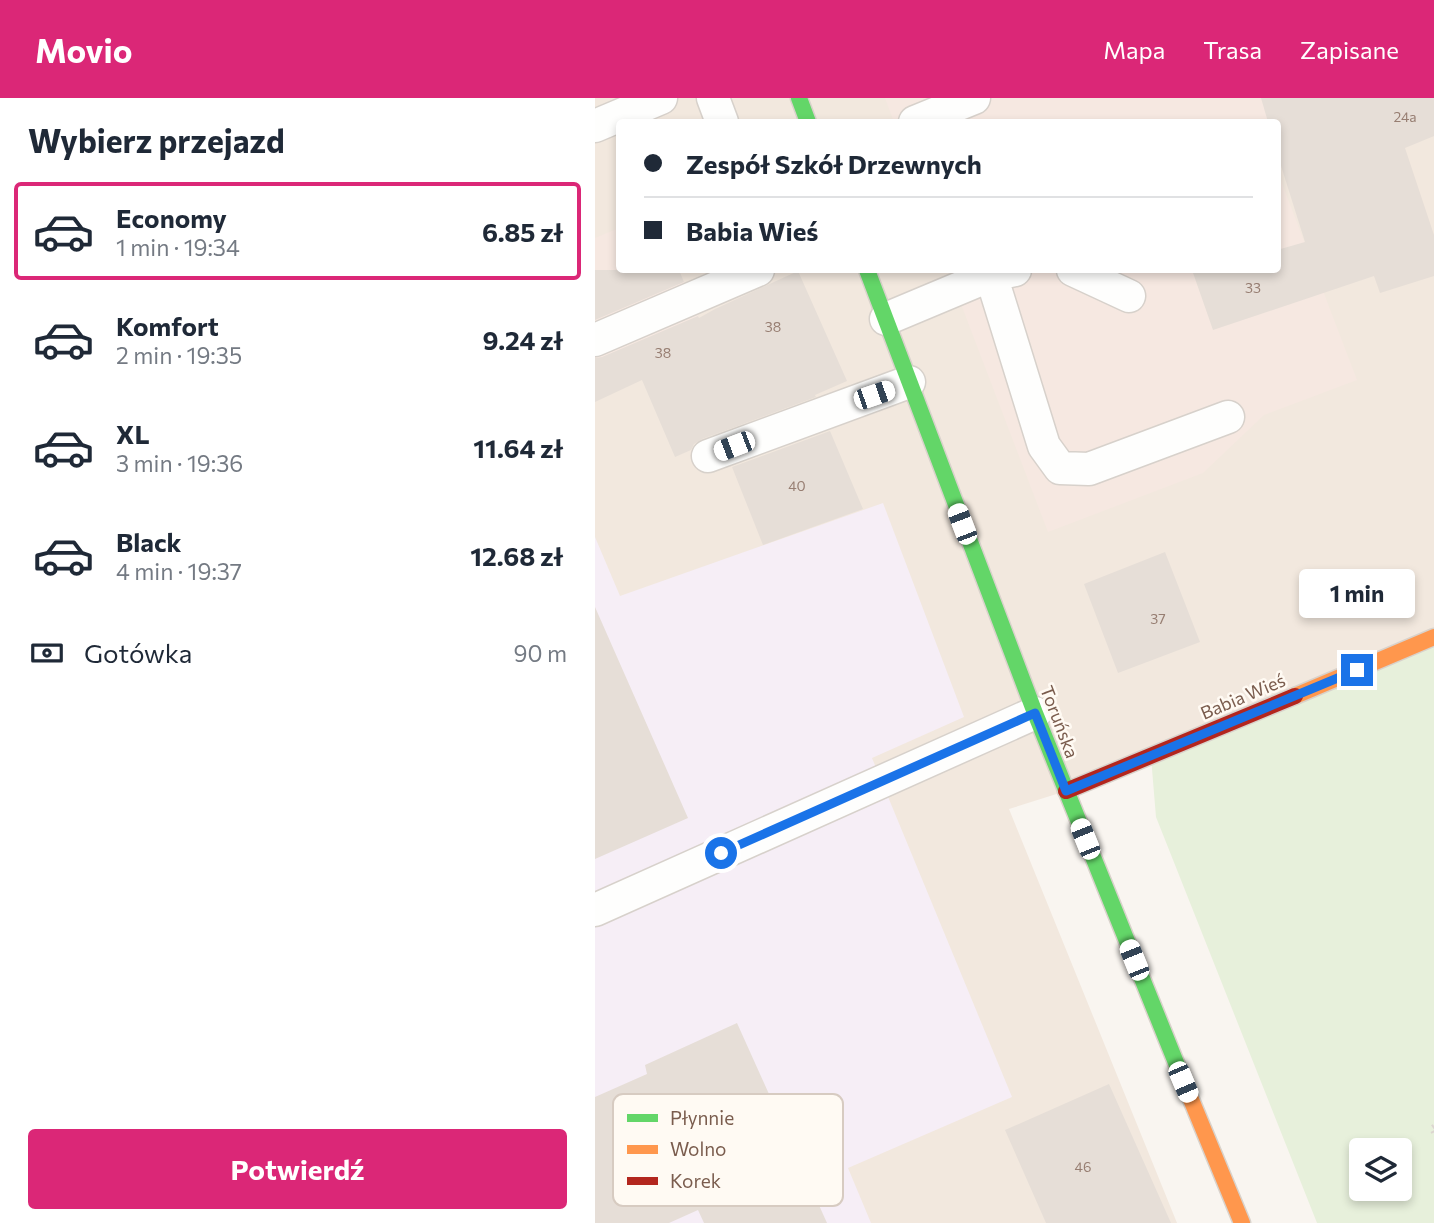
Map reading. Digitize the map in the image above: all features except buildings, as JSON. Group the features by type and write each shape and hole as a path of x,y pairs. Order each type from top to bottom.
{"street":[{"path":"799,98 808,119"},
{"name":"Toruńska","path":"868,273 1035,713 1242,1223"},
{"name":"Babia Wieś","path":"1066,791 1434,637"}],"lane":[{"path":"595,126 661,98"},
{"path":"712,98 721,119"},
{"path":"922,119 974,98"},
{"path":"595,340 751,273"},
{"path":"886,319 1001,273"},
{"path":"1003,273 1044,446 1060,468 1089,469 1228,416"},
{"path":"1079,273 1129,296"},
{"path":"708,456 909,382"},
{"path":"595,910 1035,713"}],"path":[{"path":"1434,1126 1431,1128 1434,1134"}],"shaded area":[{"path":"595,98 1434,98 1434,637 1066,791 1009,809 1177,1223 595,1223"},
{"path":"885,98 1331,98 1272,119 893,119"},
{"path":"1281,181 1357,380 1264,415 1203,473 1048,532 949,273 1281,273"},
{"path":"616,229 616,273 680,273 699,318 595,361 595,238"},
{"path":"883,503 964,717 872,758 1012,1097 848,1168 871,1223 595,1223 595,537 620,596"}],"green space":[{"path":"1434,637 1434,1223 1317,1223 1156,817 1151,757"}],"traffic: fast":[{"path":"799,98 807,119"},
{"path":"868,273 1035,713 1183,1080"}],"traffic: slow":[{"path":"1295,696 1434,637"},
{"path":"1183,1080 1242,1223"}],"traffic: jam":[{"path":"1066,791 1295,696"}],"route":[{"path":"721,853 1035,713 1066,791 1357,670"}]}
